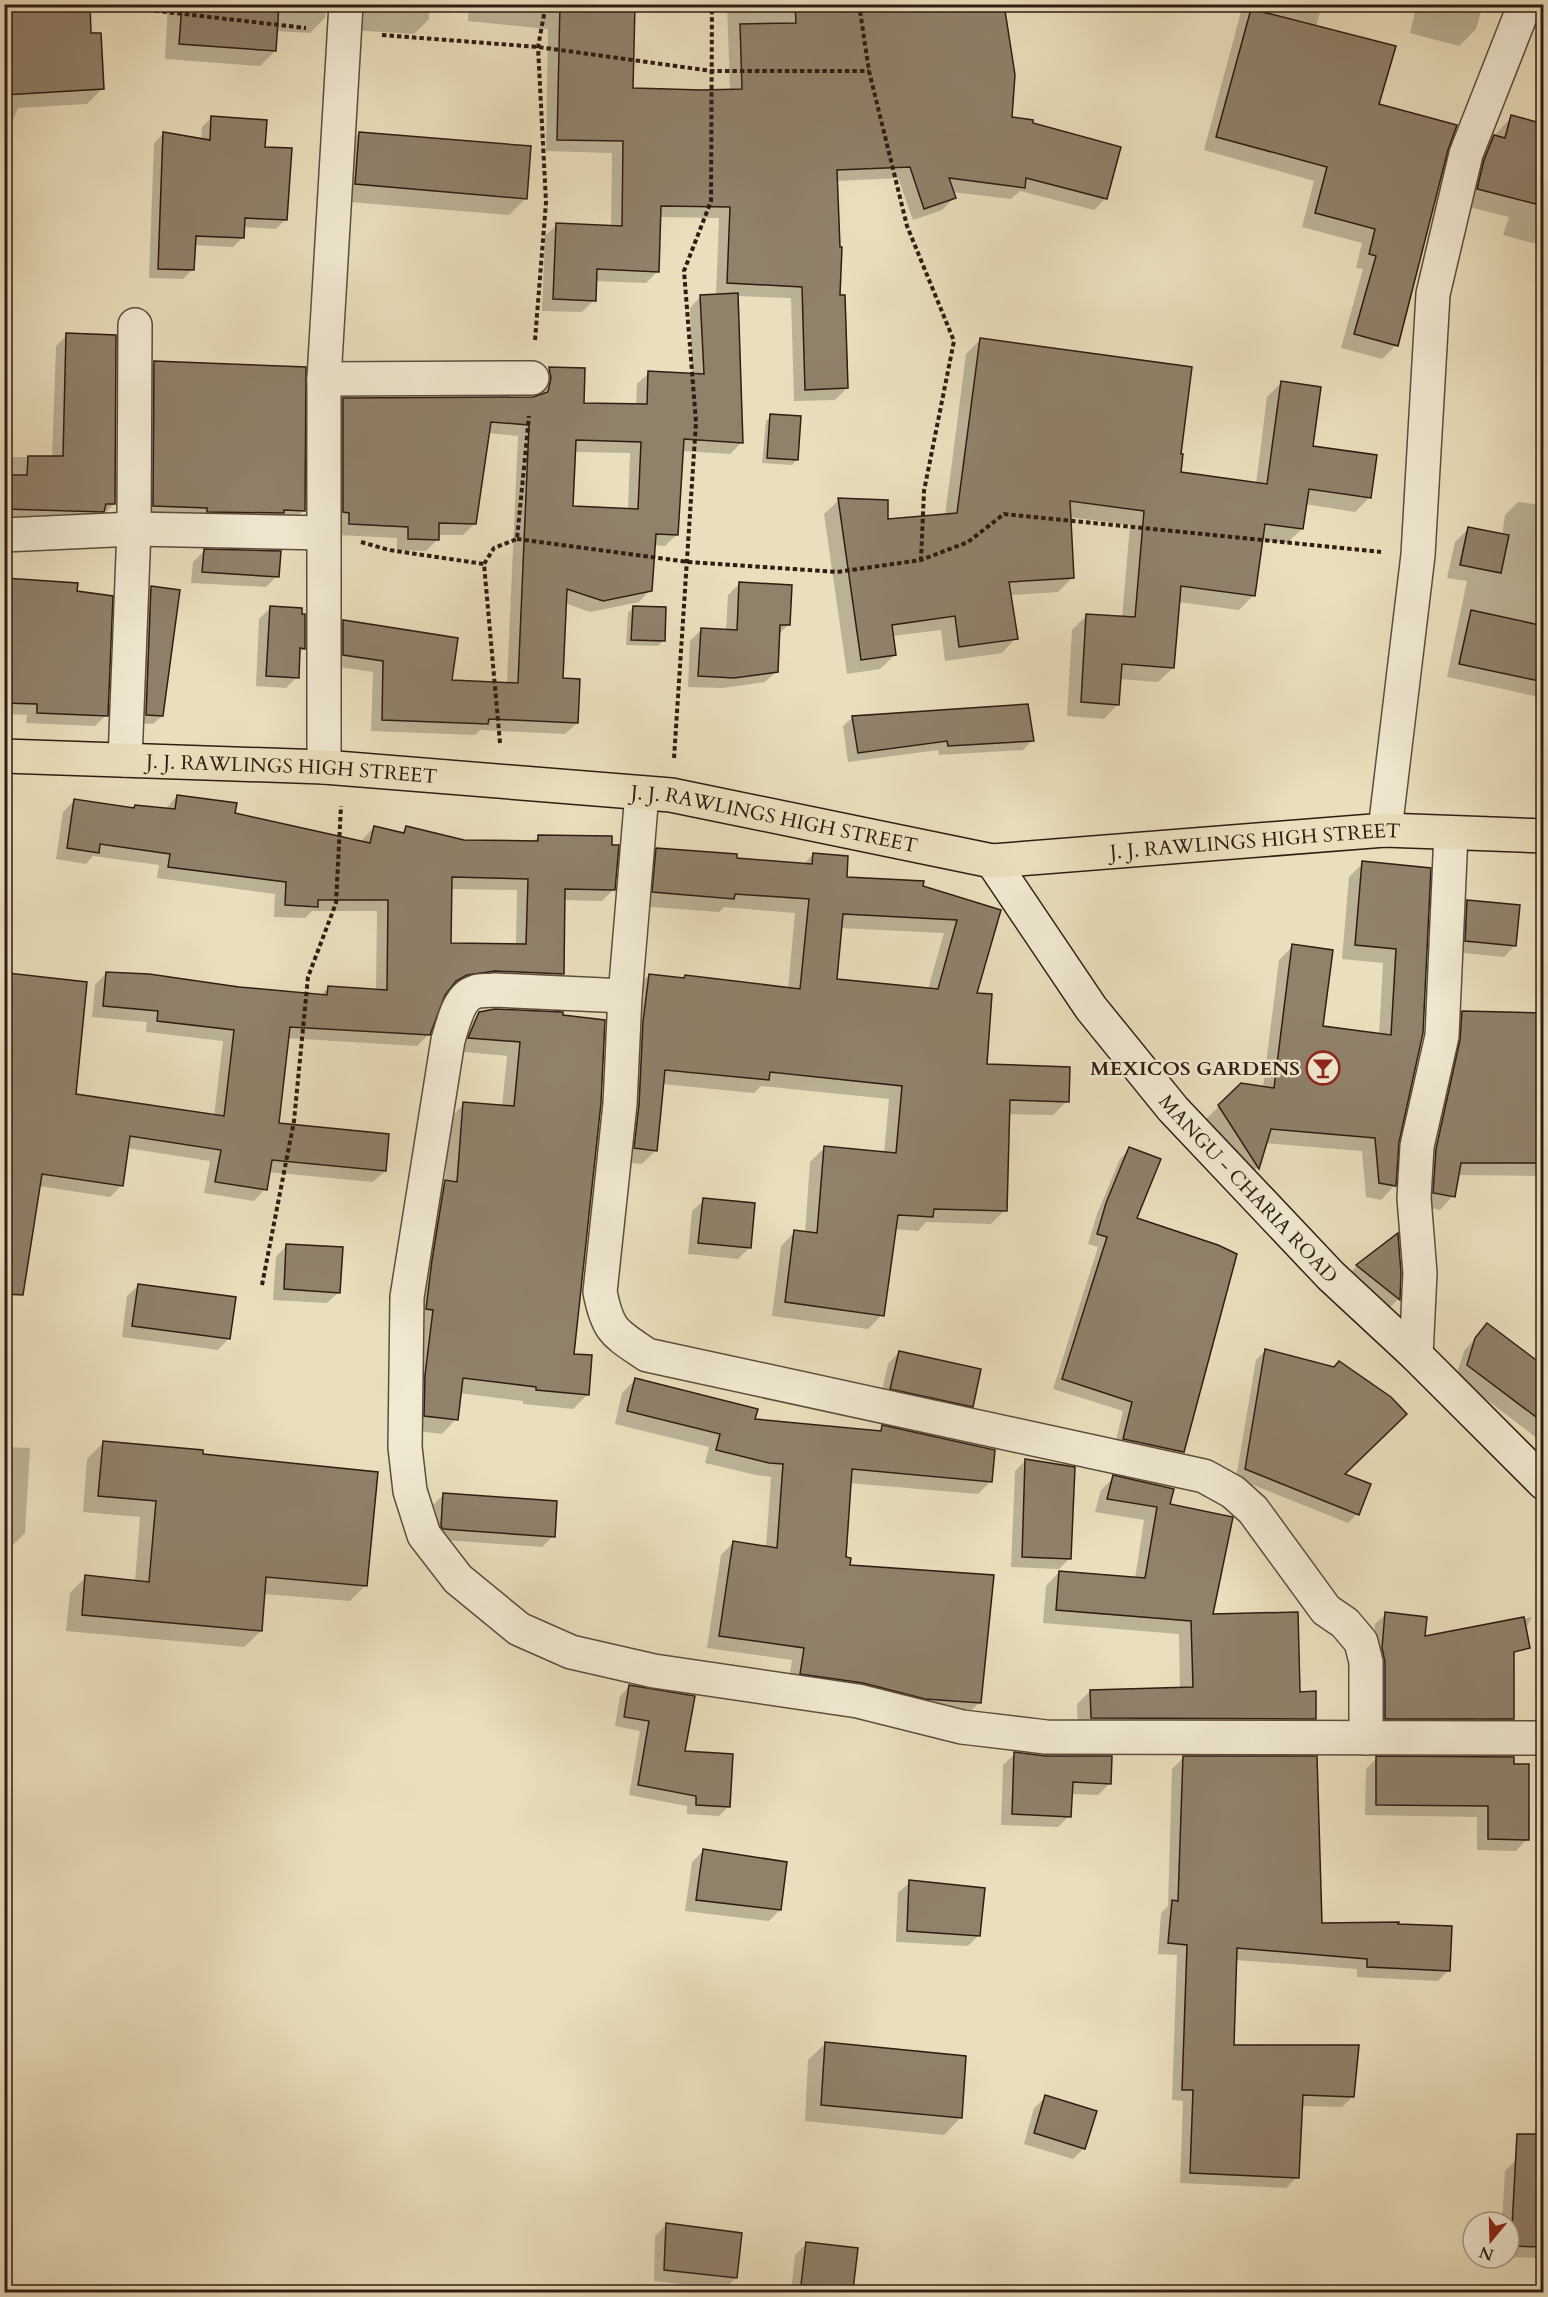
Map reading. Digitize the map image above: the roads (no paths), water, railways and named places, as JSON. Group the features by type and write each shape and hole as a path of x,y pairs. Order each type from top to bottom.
{"main road":[{"name":"J. J. RAWLINGS HIGH STREET","path":"4,756 333,768 657,794 992,861 1385,830 1544,836"}],"street":[{"path":"1385,830 1418,555 1433,294 1466,154 1525,4"},
{"path":"333,768 323,532 324,379 345,18"},
{"path":"124,760 134,529 135,325"},
{"path":"324,379 532,378"},
{"path":"4,535 134,529 323,532"},
{"path":"657,794 626,996 620,1104 600,1292 604,1313 615,1332 647,1355 1204,1476 1233,1492 1253,1509 1326,1610 1345,1623 1361,1642 1366,1662 1365,1738"},
{"path":"1416,1354 1420,1273 1414,1198 1417,1146 1442,1036 1451,833"},
{"name":"MANGU - CHARIA ROAD","path":"992,861 1091,1008 1173,1109 1331,1276 1416,1354 1544,1483"},
{"path":"626,996 494,990 474,992 464,1000 456,1014 448,1040 407,1297 405,1447 410,1491 424,1535 459,1579 519,1629 571,1652 654,1671 858,1701 962,1727 1046,1737 1544,1738"}],"place":[{"name":"MEXICOS GARDENS","path":"1323,1068"}]}
